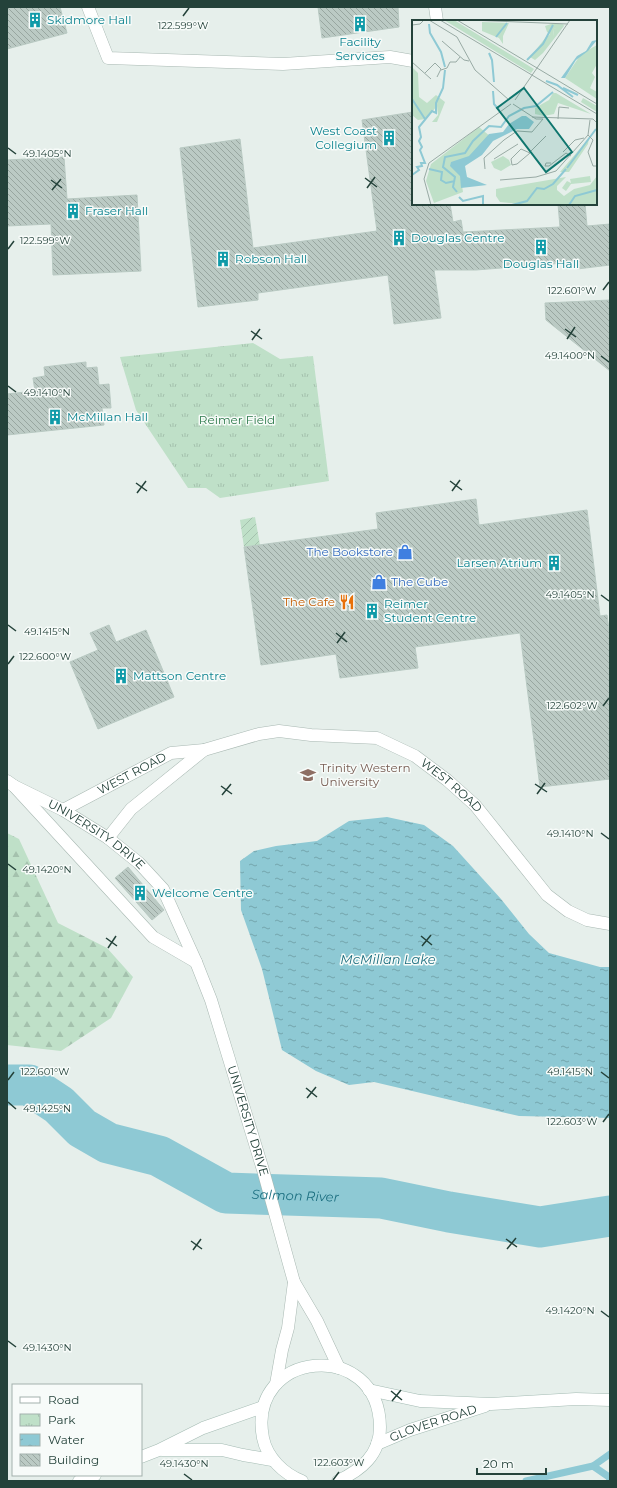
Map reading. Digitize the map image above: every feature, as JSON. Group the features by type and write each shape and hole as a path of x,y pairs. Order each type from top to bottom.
{"street":[{"path":"88,7 108,58 283,64 390,57 412,61"},
{"path":"435,7 437,20"},
{"name":"WEST ROAD","path":"63,810 171,753 204,750 259,734 279,731 311,735 377,738 416,756 447,780 475,805 547,895 562,907 587,920 610,924"},
{"name":"WEST ROAD","path":"108,838 131,809 204,750"},
{"name":"UNIVERSITY DRIVE","path":"11,784 63,810 108,838 139,863 163,889 196,962 211,1000 293,1277 317,1321 339,1368"},
{"name":"UNIVERSITY DRIVE","path":"11,784 153,937 196,962"},
{"name":"UNIVERSITY DRIVE","path":"276,1384 282,1350 289,1324 293,1277"},
{"path":"302,1481 285,1472 272,1460 264,1443 261,1426 263,1407 268,1395 276,1384 289,1373 305,1366 322,1364 339,1368 351,1373 361,1380 369,1390 376,1403 380,1416 380,1430 377,1444 371,1456 364,1466 354,1474 338,1481"},
{"name":"GLOVER ROAD","path":"369,1390 420,1401 491,1404 576,1399 610,1400"},
{"name":"GLOVER ROAD","path":"377,1444 410,1430 491,1404"},
{"path":"142,1457 159,1450 203,1428 263,1407"},
{"path":"159,1450 222,1450 243,1456 272,1460"},
{"path":"79,1481 92,1476"}],"green space":[{"name":"Reimer Field","path":"253,343 280,359 313,356 329,481 220,498 206,488 188,488 136,410 120,357"},
{"path":"255,517 260,545 244,547 240,520"},
{"path":"7,833 19,839 58,923 107,948 133,977 111,1018 61,1051 7,1045"}],"water":[{"name":"McMillan Lake","path":"387,817 424,825 453,846 501,899 529,934 549,953 600,967 610,967 610,1118 519,1116 374,1082 349,1085 316,1071 282,1050 262,969 241,910 240,861 254,851 276,846 317,841 349,821"}],"building":[{"name":"Skidmore Hall","path":"7,7 60,7 67,33 7,49"},
{"name":"Facility Services","path":"318,7 398,7 399,27 322,38"},
{"path":"412,112 412,205 450,205 453,222 461,220 463,232 560,227 558,205 585,205 587,226 610,224 610,265 577,269 576,262 476,270 434,270 441,318 394,324 388,275 258,293 258,300 198,307 180,148 240,139 253,248 377,231 362,120"},
{"name":"Fraser Hall","path":"64,157 67,199 137,195 141,271 53,275 51,224 7,226 7,160"},
{"path":"610,300 610,371 546,320 545,303"},
{"name":"McMillan Hall","path":"86,362 86,368 97,367 99,385 109,384 111,408 102,408 104,425 7,435 7,394 35,391 33,378 45,376 44,367"},
{"path":"476,499 479,525 587,510 600,616 607,615 610,637 610,779 540,787 520,633 415,647 418,668 340,678 336,654 261,665 244,547 378,529 376,513"},
{"name":"Mattson Centre","path":"109,625 116,642 146,630 174,697 98,729 70,662 98,650 90,633"},
{"name":"Welcome Centre","path":"128,867 164,910 152,920 115,878"}],"waterway":[{"name":"Salmon River","path":"7,1085 29,1085 59,1105 82,1128 108,1143 159,1156 226,1193 381,1198 449,1212 540,1227 610,1216"},
{"path":"610,1454 593,1466 609,1477 610,1481"},
{"path":"526,1481 593,1466"}],"place":[{"name":"Skidmore Hall","path":"35,20"},
{"name":"Facility Services","path":"360,24"},
{"name":"West Coast Collegium","path":"389,138"},
{"name":"Fraser Hall","path":"73,211"},
{"name":"Douglas Centre","path":"399,238"},
{"name":"Douglas Hall","path":"541,247"},
{"name":"Robson Hall","path":"223,259"},
{"name":"McMillan Hall","path":"55,417"},
{"name":"The Bookstore","path":"405,552"},
{"name":"Larsen Atrium","path":"554,563"},
{"name":"The Cube","path":"379,582"},
{"name":"The Cafe","path":"347,602"},
{"name":"Reimer Student Centre","path":"372,611"},
{"name":"Mattson Centre","path":"121,676"},
{"name":"Trinity Western University","path":"308,775"},
{"name":"Welcome Centre","path":"140,893"}]}
